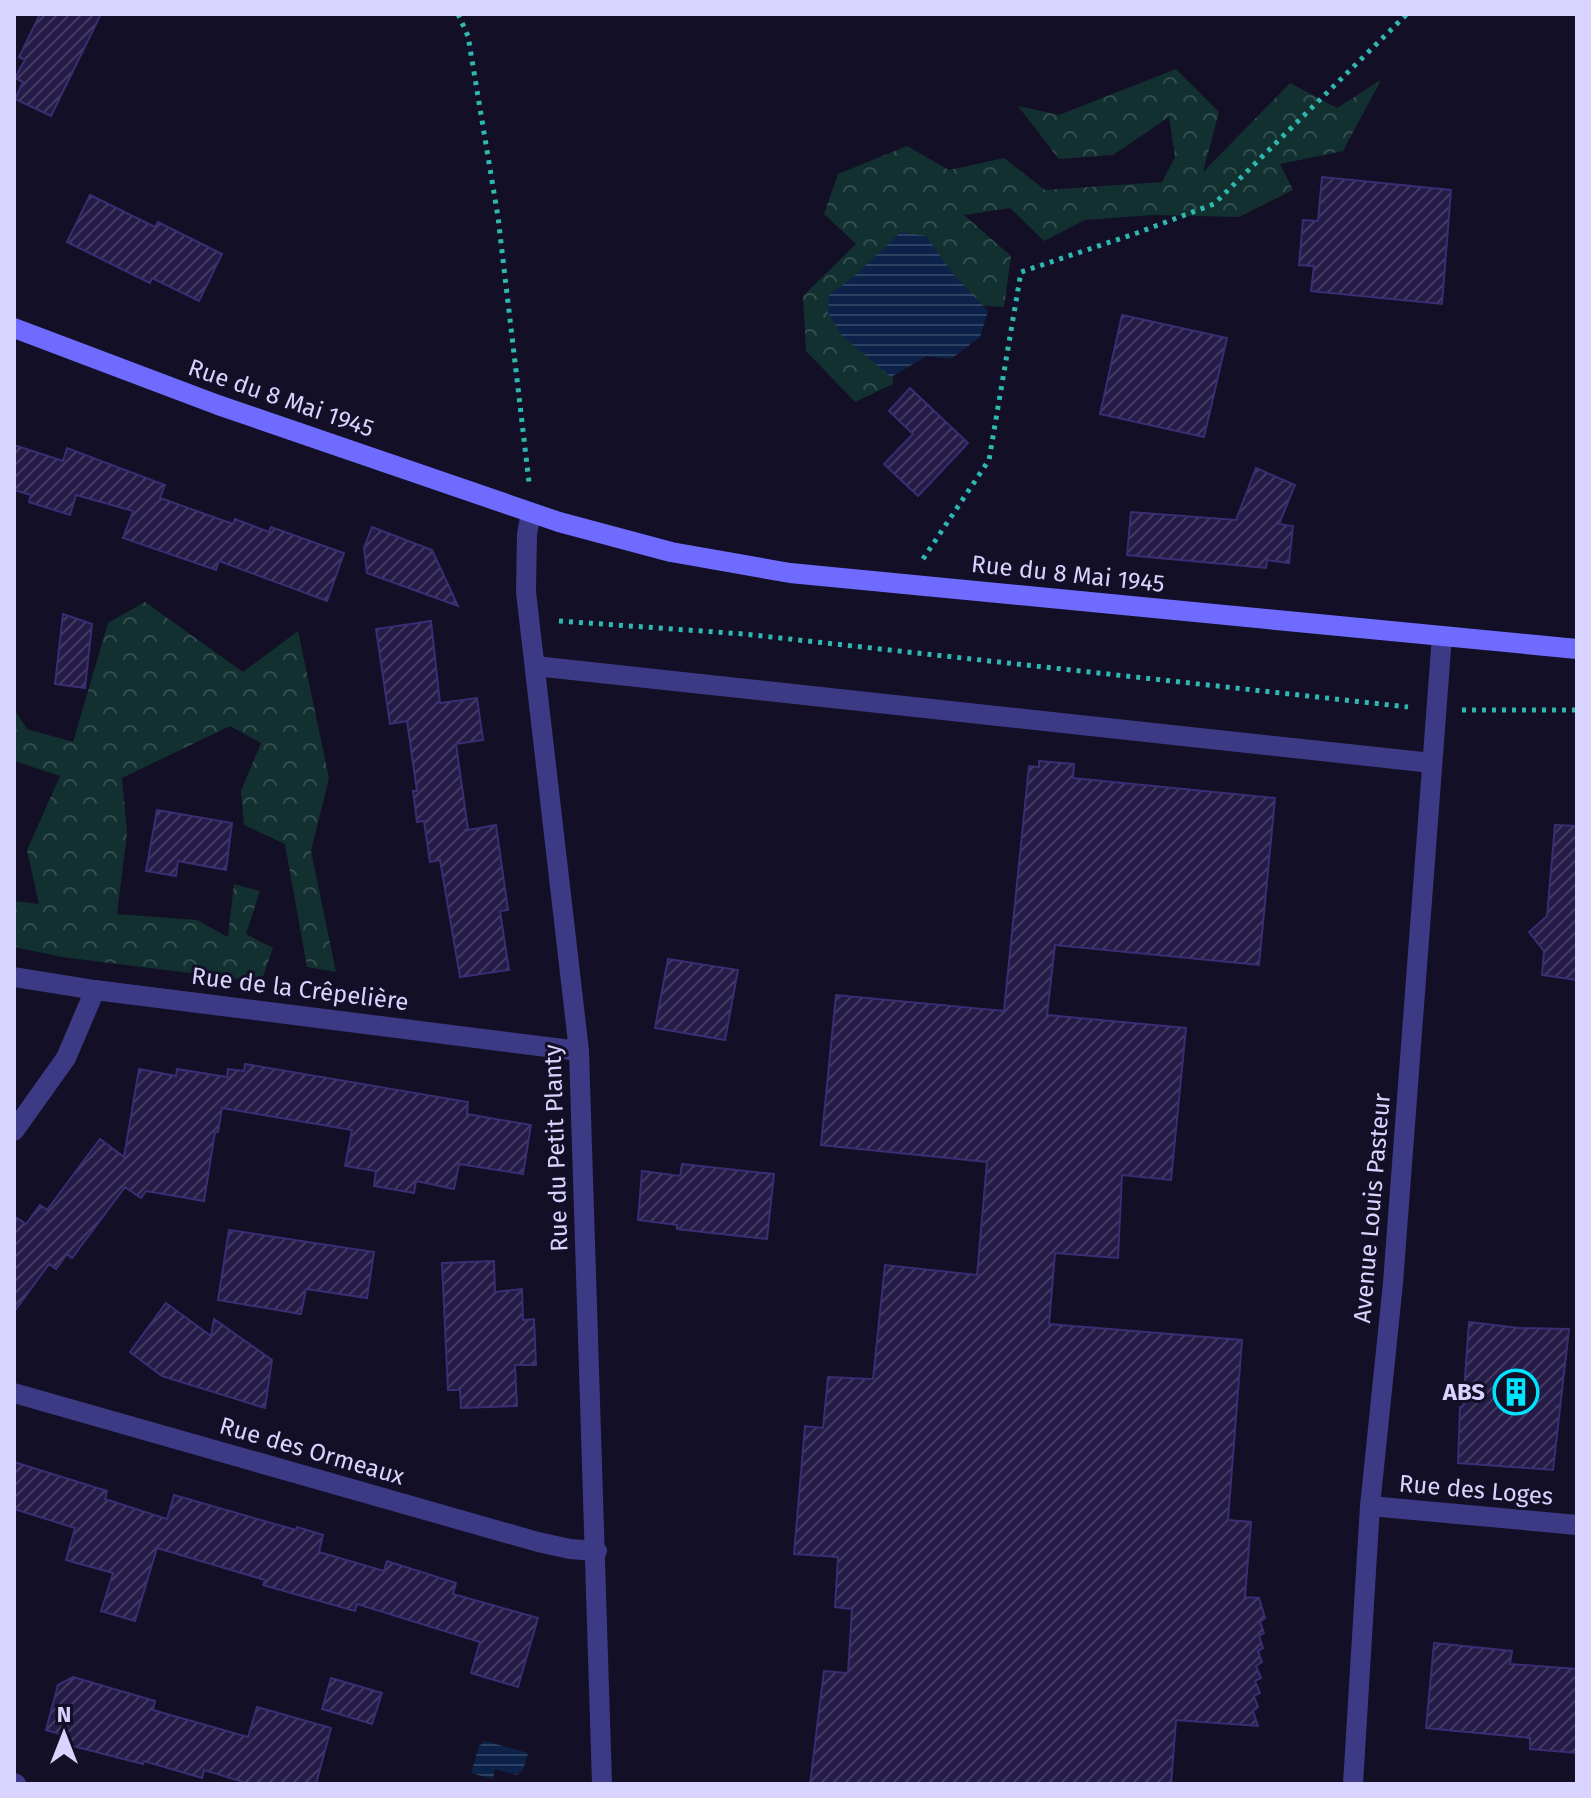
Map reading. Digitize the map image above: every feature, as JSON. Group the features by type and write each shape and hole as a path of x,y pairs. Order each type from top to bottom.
{"main road":[{"name":"Rue du 8 Mai 1945","path":"14,328 218,405 531,513 671,552 790,573 1577,649"}],"street":[{"name":"Rue du Petit Planty","path":"531,513 527,534 526,592 579,1051 602,1784"},
{"name":"Avenue Louis Pasteur","path":"1353,1784 1370,1506 1393,1283 1442,636"},
{"path":"535,666 1432,763"},
{"name":"Rue de la Crêpelière","path":"14,977 579,1051"},
{"path":"14,1131 66,1058 95,990"},
{"name":"Rue des Ormeaux","path":"14,1393 538,1542 597,1551"},
{"name":"Rue des Loges","path":"1370,1506 1577,1525"}],"path":[{"path":"458,14 468,36 498,217 526,439 531,513"},
{"path":"907,584 989,460 1021,272 1214,204 1407,14"},
{"path":"529,615 565,622 760,636 1436,710 1577,710"}],"green space":[{"path":"1176,69 1219,112 1203,172 1290,83 1337,108 1381,80 1343,151 1280,164 1293,190 1239,217 1153,215 1085,220 1044,241 1010,208 964,215 1011,256 1004,307 954,304 892,345 893,384 855,402 806,351 803,296 856,244 824,214 838,174 907,146 949,170 1004,158 1045,190 1162,182 1175,157 1169,117 1113,155 1059,159 1018,106 1059,115"},
{"path":"145,602 243,672 298,631 329,778 311,851 336,972 307,967 285,844 244,825 241,791 261,743 230,726 122,778 127,833 117,914 197,920 228,937 234,884 260,891 246,934 273,948 261,982 62,957 14,947 14,901 39,904 27,850 60,776 14,761 14,709 27,729 73,742 108,623"}],"water":[{"path":"901,232 926,236 954,275 988,311 980,337 951,359 927,356 891,377 842,336 828,313 829,295"},
{"path":"485,1741 528,1753 523,1770 517,1775 495,1769 493,1779 471,1773 479,1746"}],"building":[{"path":"40,14 101,14 51,116 15,99 23,82 15,78 25,60 19,57"},
{"path":"1322,177 1451,190 1442,304 1311,291 1314,266 1299,265 1303,220 1318,221"},
{"path":"90,195 155,227 158,222 222,254 199,301 152,278 150,283 67,242"},
{"path":"1122,315 1227,338 1204,437 1100,414"},
{"path":"910,388 968,443 918,496 884,464 913,434 889,411"},
{"path":"14,445 63,461 67,448 165,485 160,498 233,524 235,519 269,532 271,527 344,553 327,601 219,561 216,570 123,538 133,511 76,495 70,515 29,502 31,495 14,490"},
{"path":"1256,468 1295,485 1279,524 1293,526 1289,563 1267,560 1266,568 1127,555 1131,512 1236,520"},
{"path":"372,527 432,550 458,606 367,573 364,548"},
{"path":"63,614 92,624 85,688 55,684"},
{"path":"431,621 440,703 477,698 483,740 456,744 468,830 496,825 508,910 500,911 509,970 460,977 440,860 430,862 424,821 417,822 413,791 417,791 407,721 390,724 376,629"},
{"path":"1039,761 1074,764 1073,778 1275,798 1259,965 1055,945 1047,1015 1186,1028 1171,1180 1122,1175 1118,1258 1055,1253 1049,1324 1242,1340 1228,1520 1251,1522 1245,1597 1259,1598 1265,1618 1260,1622 1264,1633 1259,1636 1263,1648 1258,1651 1262,1662 1256,1666 1261,1678 1255,1681 1260,1693 1254,1696 1258,1707 1253,1711 1258,1726 1176,1720 1171,1784 810,1784 824,1671 848,1673 852,1609 835,1607 838,1557 794,1554 805,1426 823,1428 828,1377 873,1379 885,1265 977,1275 987,1162 821,1145 836,995 1004,1011 1029,766 1039,767"},
{"path":"157,810 232,823 226,870 178,861 176,876 146,871"},
{"path":"1555,825 1577,826 1577,980 1542,975 1544,951 1529,932 1547,916"},
{"path":"668,959 738,970 725,1040 655,1028"},
{"path":"245,1064 468,1102 467,1114 531,1125 523,1174 459,1164 454,1189 416,1181 414,1193 374,1186 376,1171 345,1166 352,1130 222,1108 204,1201 146,1191 141,1198 125,1187 72,1258 67,1254 56,1269 49,1264 14,1312 14,1216 26,1224 40,1205 47,1210 100,1139 124,1157 139,1069 176,1076 177,1069 227,1077 228,1069 244,1071"},
{"path":"682,1164 774,1174 767,1239 677,1229 677,1225 638,1220 642,1171 680,1176"},
{"path":"229,1230 374,1252 367,1298 306,1289 301,1314 218,1300"},
{"path":"494,1261 495,1292 522,1289 523,1320 534,1319 536,1365 515,1365 517,1406 461,1408 460,1390 448,1390 442,1263"},
{"path":"166,1303 211,1336 214,1319 272,1360 265,1408 162,1376 130,1352"},
{"name":"ABS","path":"1469,1322 1519,1328 1569,1329 1553,1470 1458,1463"},
{"path":"14,1462 107,1491 105,1499 167,1519 174,1495 296,1530 297,1527 323,1535 319,1552 384,1571 387,1561 456,1583 453,1594 538,1618 518,1687 471,1673 480,1642 357,1604 355,1611 263,1585 265,1580 157,1548 135,1621 101,1611 113,1573 66,1560 75,1528 14,1509"},
{"path":"1434,1643 1512,1651 1510,1664 1577,1669 1577,1753 1530,1749 1530,1738 1426,1728"},
{"path":"73,1677 155,1701 153,1710 248,1737 257,1707 331,1728 316,1784 250,1784 204,1770 202,1778 144,1761 143,1764 65,1744 67,1736 46,1730 58,1685"},
{"path":"331,1678 382,1693 372,1724 322,1709"}],"place":[{"name":"ABS","path":"1516,1392"}]}
